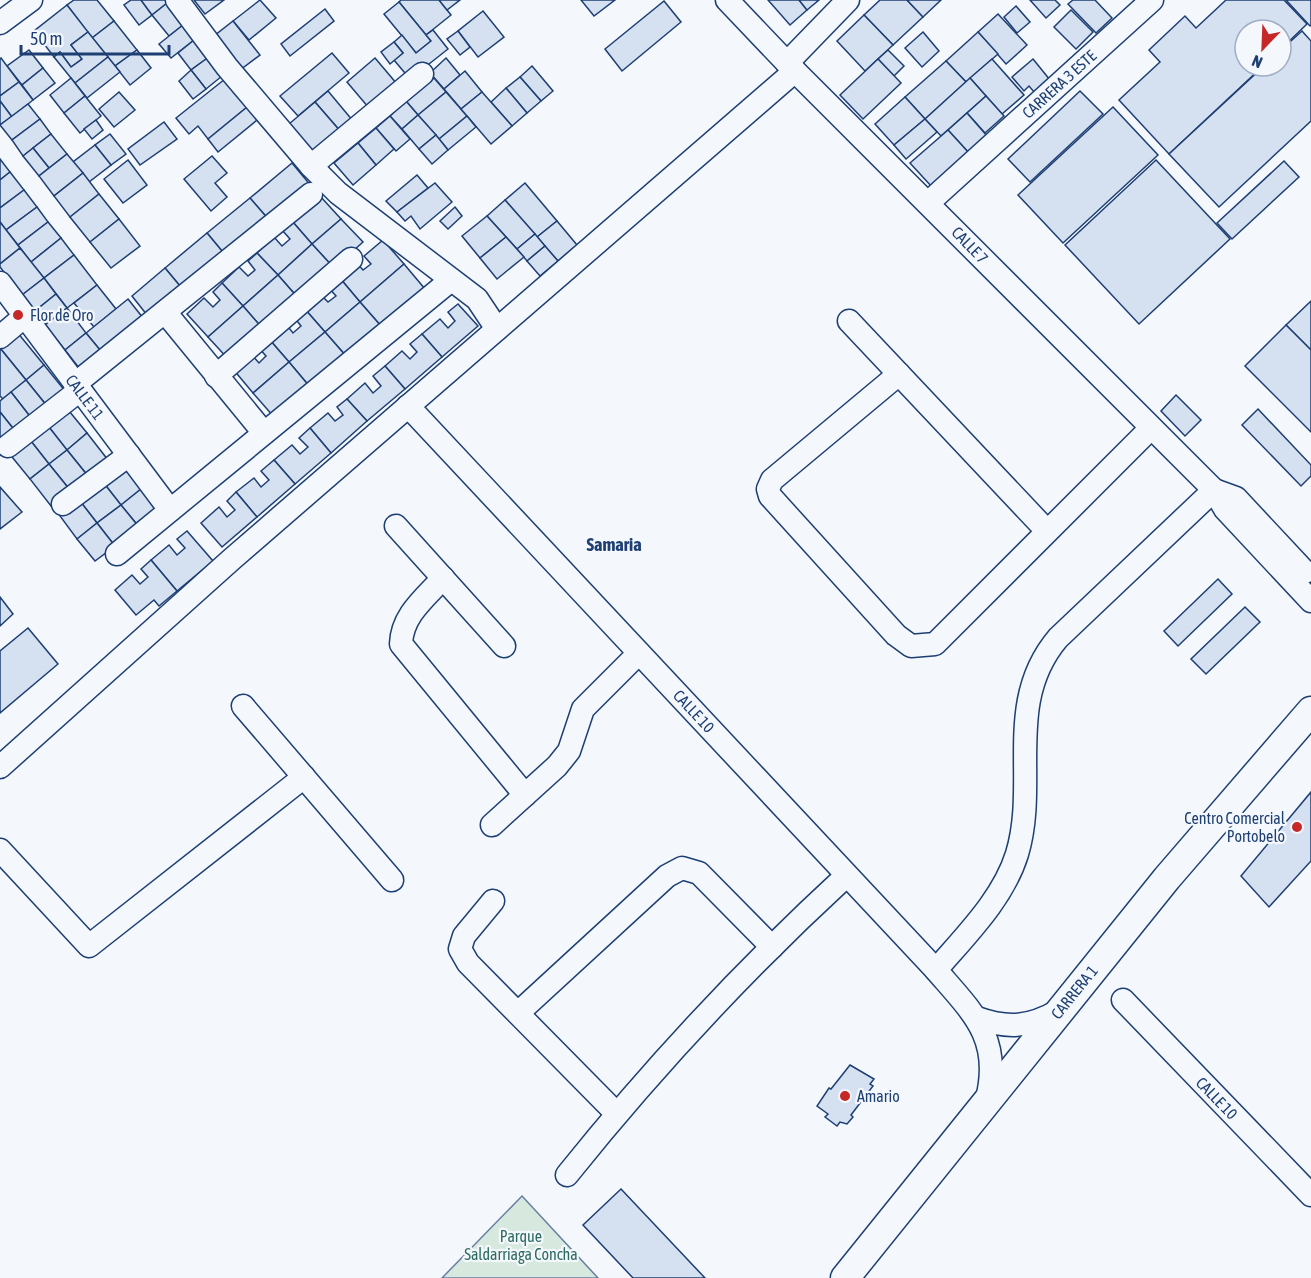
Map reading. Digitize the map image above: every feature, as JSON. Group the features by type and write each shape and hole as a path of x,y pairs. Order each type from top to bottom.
{"main road":[{"name":"CARRERA 1","path":"845,1278 1058,1011 1175,869 1311,711"}],"street":[{"path":"0,23 31,0"},
{"path":"177,0 227,67 311,166 338,194 477,299 497,329"},
{"name":"CALLE 7","path":"727,0 1150,429 1214,490 1225,509 1311,601"},
{"path":"0,767 232,558 497,329 791,67 848,0"},
{"name":"CARRERA 3 ESTE","path":"928,202 1152,0"},
{"path":"311,166 422,74"},
{"name":"CARRERA 3 ESTE","path":"956,231 955,199 967,168"},
{"path":"8,446 165,312 311,194"},
{"path":"216,376 351,259"},
{"path":"117,554 451,280"},
{"name":"CALLE 11","path":"0,283 170,510"},
{"path":"165,312 264,433"},
{"path":"0,337 25,316"},
{"path":"849,321 1047,531"},
{"path":"899,374 772,480 768,489 770,496 896,635 911,646 935,644 1150,429"},
{"name":"CALLE 10","path":"408,406 936,970 977,1018 988,1041 992,1066 987,1100"},
{"path":"63,504 129,455"},
{"path":"936,970 997,896 1017,854 1023,810 1027,701 1039,667 1058,638 1214,490"},
{"name":"CALLE 7","path":"1214,490 1236,498 1311,578"},
{"path":"396,526 504,646"},
{"path":"443,578 409,615 401,630 401,644 525,795"},
{"path":"492,825 569,751 583,709 639,653"},
{"path":"243,706 392,880"},
{"path":"0,850 89,946 304,777"},
{"path":"518,1013 667,876 682,868 699,873 772,946"},
{"path":"567,1175 616,1113 772,946 846,876"},
{"path":"493,901 464,936 460,949 468,963 616,1113"},
{"name":"CALLE 10","path":"1123,1000 1311,1195"},
{"path":"977,1018 998,1025 1019,1026 1040,1022 1058,1011"}],"green space":[{"name":"Parque Saldarriaga Concha","path":"522,1196 598,1278 442,1278"}],"building":[{"path":"74,0 97,0 114,21 92,38 67,5"},
{"path":"131,0 141,0 152,15 139,25 124,5"},
{"path":"141,0 171,0 152,15"},
{"path":"171,0 188,21 169,36 152,15"},
{"path":"194,0 224,0 205,14"},
{"path":"260,0 276,18 249,40 233,21"},
{"path":"401,0 439,0 451,15 426,35 399,2"},
{"path":"439,0 460,0 447,10"},
{"path":"581,0 615,0 594,16"},
{"path":"768,0 799,0 807,10 790,25"},
{"path":"799,0 819,0 807,10"},
{"path":"880,0 907,0 923,17 893,45 864,15"},
{"path":"907,0 941,0 923,17"},
{"path":"1030,0 1055,0 1060,5 1046,18"},
{"path":"1073,0 1095,0 1112,18 1096,33 1068,4"},
{"path":"1226,0 1284,0 1307,24 1293,37 1293,18 1233,18 1233,78 1250,78 1169,154 1119,100 1160,62 1149,50 1185,16 1196,28"},
{"path":"1286,0 1311,0 1310,26"},
{"path":"664,1 681,22 622,71 605,49"},
{"path":"399,2 431,41 416,53 384,14"},
{"path":"67,5 88,32 71,45 82,59 71,67 60,52 54,57 34,31"},
{"path":"1016,6 1030,22 1017,33 1004,17"},
{"path":"325,9 334,21 290,56 281,44"},
{"path":"1071,10 1093,32 1076,49 1054,27"},
{"path":"483,11 504,37 478,57 458,31"},
{"path":"998,14 1027,45 1006,64 978,32"},
{"path":"864,15 893,45 865,71 837,41"},
{"path":"114,21 137,50 115,66 92,38"},
{"path":"188,21 199,36 171,58 159,44"},
{"path":"233,21 260,55 240,70 214,36"},
{"path":"433,30 448,49 410,79 394,60 403,53 394,42 402,35 416,53 431,41 426,35"},
{"path":"458,31 470,47 460,55 447,39"},
{"path":"1302,31 1311,41 1311,121 1219,207 1169,154 1251,78 1293,78 1293,39"},
{"path":"88,32 108,57 75,83 54,57 60,52 71,67 82,59 71,45"},
{"path":"923,32 939,51 922,67 905,48"},
{"path":"978,32 998,54 966,82 946,61"},
{"path":"199,36 213,54 191,70 178,53"},
{"path":"394,42 403,53 390,64 381,52"},
{"path":"29,50 43,68 22,85 7,66"},
{"path":"137,50 151,68 130,85 115,66"},
{"path":"888,50 904,66 894,76 878,59"},
{"path":"332,53 349,73 298,116 280,96"},
{"path":"213,54 227,72 206,89 191,70"},
{"path":"108,57 120,72 87,98 75,83"},
{"path":"375,58 397,84 369,108 347,82"},
{"path":"446,58 460,75 444,89 430,73"},
{"path":"0,59 19,82 0,96"},
{"path":"878,59 901,83 863,119 840,95"},
{"path":"992,59 1024,95 1002,114 970,78"},
{"path":"1033,59 1050,80 1035,93 1029,86 1024,91 1012,77"},
{"path":"946,61 966,82 925,119 905,97"},
{"path":"532,66 553,91 541,101 520,77"},
{"path":"43,68 55,83 33,100 22,85"},
{"path":"191,70 206,89 193,99 179,81"},
{"path":"465,71 482,92 461,109 444,89"},
{"path":"230,75 252,103 208,139 198,126 189,134 176,118"},
{"path":"520,77 541,101 527,113 506,88"},
{"path":"71,78 85,96 64,113 50,95"},
{"path":"434,78 446,92 418,115 406,101"},
{"path":"970,78 986,96 941,136 925,119"},
{"path":"19,82 33,100 12,117 0,101 0,96"},
{"path":"506,88 527,113 512,126 491,102"},
{"path":"328,91 353,121 341,132 315,102"},
{"path":"1080,91 1103,114 1030,182 1008,159"},
{"path":"119,92 135,110 114,127 99,109"},
{"path":"446,92 467,116 439,139 418,115"},
{"path":"482,92 512,126 491,144 461,109"},
{"path":"85,96 101,116 80,133 64,113"},
{"path":"986,96 1004,116 985,133 967,113"},
{"path":"905,97 925,119 894,145 875,124"},
{"path":"0,101 12,117 0,125"},
{"path":"406,101 418,115 402,129 390,116"},
{"path":"315,102 341,132 314,154 289,124"},
{"path":"252,103 262,116 218,152 208,139"},
{"path":"28,104 40,119 12,140 0,125"},
{"path":"1113,107 1158,155 1063,243 1018,195"},
{"path":"967,113 988,137 969,153 948,130"},
{"path":"418,115 436,135 419,149 402,129"},
{"path":"390,116 410,139 396,151 376,128"},
{"path":"467,116 476,127 448,150 439,139"},
{"path":"40,119 51,134 23,156 12,140"},
{"path":"925,119 937,132 906,159 894,145"},
{"path":"96,120 103,130 92,139 84,129"},
{"path":"164,122 177,139 140,165 128,149"},
{"path":"376,128 394,149 376,165 358,143"},
{"path":"948,130 969,153 932,187 910,163"},
{"path":"51,134 67,154 49,168 33,148"},
{"path":"110,134 126,154 111,165 95,145"},
{"path":"436,135 448,150 432,164 419,149"},
{"path":"358,143 376,165 353,185 334,163"},
{"path":"95,145 111,165 89,182 73,162"},
{"path":"33,148 49,168 39,176 23,156"},
{"path":"67,154 83,173 54,196 39,176"},
{"path":"212,156 227,173 215,183 227,197 211,211 184,179"},
{"path":"0,159 10,172 0,180"},
{"path":"128,160 147,185 123,203 104,179"},
{"path":"1156,160 1230,239 1139,324 1065,245"},
{"path":"1284,161 1299,177 1232,239 1217,223"},
{"path":"292,163 312,187 270,221 250,198"},
{"path":"10,172 24,190 0,208 0,180"},
{"path":"83,173 99,194 70,217 54,196"},
{"path":"417,175 428,188 397,212 386,201"},
{"path":"435,183 452,202 420,229 411,216 405,221 397,212"},
{"path":"525,183 557,221 537,237 505,200"},
{"path":"24,190 37,207 6,230 0,222 0,208"},
{"path":"99,194 119,219 90,242 70,217"},
{"path":"320,196 341,219 312,244 292,221"},
{"path":"250,198 270,221 227,257 207,233"},
{"path":"505,200 535,234 517,249 487,216"},
{"path":"37,207 48,222 18,245 6,230"},
{"path":"455,207 462,216 448,229 440,221"},
{"path":"487,216 506,237 480,258 462,236"},
{"path":"119,219 140,246 111,268 90,242"},
{"path":"341,219 363,242 334,268 312,244"},
{"path":"292,221 312,244 278,275 257,253 274,237 282,246 290,239 282,230"},
{"path":"557,221 577,245 558,261 537,237"},
{"path":"0,222 20,248 0,264"},
{"path":"48,222 61,238 31,262 18,245"},
{"path":"207,233 227,257 185,292 165,268"},
{"path":"535,234 545,246 527,261 517,249"},
{"path":"506,237 524,257 497,279 480,258"},
{"path":"61,238 74,255 44,278 31,262"},
{"path":"383,240 404,264 360,302 339,277 356,262 363,270 371,264 364,256"},
{"path":"312,244 334,268 299,299 278,275"},
{"path":"545,246 558,261 540,276 527,261"},
{"path":"20,248 44,278 22,295 0,267 0,264"},
{"path":"257,253 278,275 243,306 222,283 239,267 248,276 255,270 248,261"},
{"path":"74,255 97,285 67,308 44,278"},
{"path":"404,264 425,289 381,326 360,302"},
{"path":"165,268 185,292 151,320 132,296"},
{"path":"278,275 299,299 264,330 243,306"},
{"path":"339,277 360,302 325,332 304,308 320,294 328,302 336,296 328,287"},
{"path":"44,278 56,294 35,311 22,295"},
{"path":"222,283 243,306 208,337 187,314 204,298 213,307 220,300 213,292"},
{"path":"97,285 116,309 94,327 74,303"},
{"path":"56,294 67,308 45,325 35,311"},
{"path":"128,299 147,323 105,356 86,333"},
{"path":"1311,301 1311,350 1286,325"},
{"path":"360,302 381,326 346,356 325,332"},
{"path":"458,304 478,326 442,357 422,334 440,319 448,328 455,321 448,312"},
{"path":"243,306 264,330 230,361 208,337"},
{"path":"67,308 86,333 65,350 45,325"},
{"path":"304,308 325,332 289,362 269,339 286,324 293,333 301,326 294,317"},
{"path":"1286,325 1311,350 1311,432 1245,366"},
{"path":"17,332 44,365 26,380 0,348 0,345"},
{"path":"325,332 346,356 310,387 289,362"},
{"path":"86,333 105,356 83,373 65,350"},
{"path":"422,334 442,357 405,389 385,366 402,351 410,359 417,352 410,344"},
{"path":"269,339 289,362 253,393 233,369 251,354 259,363 266,356 258,347"},
{"path":"0,348 26,380 3,399 0,396"},
{"path":"289,362 310,387 274,417 253,393"},
{"path":"44,365 66,392 47,406 26,380"},
{"path":"385,366 405,389 367,421 347,399 365,383 373,393 381,386 373,376"},
{"path":"26,380 47,406 32,419 11,392"},
{"path":"11,392 32,419 16,432 0,412 0,401"},
{"path":"1176,395 1201,420 1185,436 1161,411"},
{"path":"347,399 367,421 331,453 310,428 328,413 335,421 343,415 337,407"},
{"path":"65,406 87,433 67,450 45,422"},
{"path":"1258,409 1311,465 1311,476 1301,486 1242,425"},
{"path":"0,412 16,432 0,445"},
{"path":"45,422 67,450 49,464 27,436"},
{"path":"310,428 331,453 295,484 274,460 292,445 300,454 308,447 299,438"},
{"path":"87,433 108,460 88,476 67,450"},
{"path":"27,436 49,464 30,479 8,452"},
{"path":"67,450 88,476 70,490 49,464"},
{"path":"274,460 295,484 257,517 236,492 254,478 261,487 269,480 261,471"},
{"path":"49,464 70,490 51,506 30,479"},
{"path":"124,467 141,489 121,505 103,482"},
{"path":"103,482 121,505 97,523 80,501"},
{"path":"0,487 22,512 0,529"},
{"path":"141,489 159,512 139,527 121,505"},
{"path":"236,492 257,517 222,547 201,523 219,507 227,517 235,510 227,501"},
{"path":"80,501 97,523 77,539 60,516"},
{"path":"121,505 139,527 115,546 97,523"},
{"path":"97,523 115,546 95,561 77,539"},
{"path":"187,531 213,561 177,591 151,560 169,545 177,555 185,548 177,539"},
{"path":"151,560 177,591 159,606 154,600 136,615 115,590 132,575 140,584 148,577 141,569"},
{"path":"1218,579 1232,594 1178,646 1164,631"},
{"path":"0,597 13,614 0,626"},
{"path":"1245,607 1260,622 1206,674 1191,659"},
{"path":"28,628 58,664 0,713 0,651"},
{"name":"Centro Comercial Portobelo","path":"1311,792 1311,861 1269,907 1241,876"},
{"name":"Amario","path":"850,1065 874,1079 870,1084 873,1086 847,1124 840,1122 837,1126 825,1117 828,1114 817,1106 829,1088 831,1089"},
{"path":"621,1189 705,1278 633,1278 583,1225"}],"place":[{"name":"Flor de Oro","path":"18,315"},
{"name":"Centro Comercial Portobelo","path":"1297,827"},
{"name":"Amario","path":"845,1096"}],"district":[{"name":"Samaria","path":"614,544"}]}
